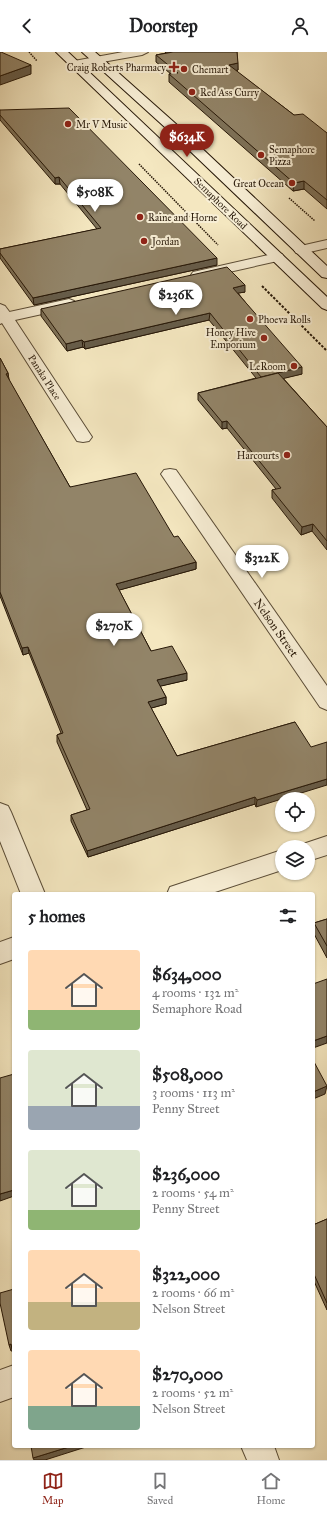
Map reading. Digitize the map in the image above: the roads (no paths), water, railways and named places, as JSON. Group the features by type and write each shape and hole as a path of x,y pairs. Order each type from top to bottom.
{"main road":[{"name":"Semaphore Road","path":"62,52 327,305"},
{"path":"74,64 92,56 142,52"},
{"name":"Semaphore Road","path":"92,56 172,127 327,274"},
{"path":"147,132 172,127"},
{"path":"181,278 277,257 327,244"},
{"path":"2,315 82,301"},
{"name":"Panaka Place","path":"2,315 84,437"},
{"name":"Nelson Street","path":"170,474 327,702"},
{"path":"0,812 32,892"},
{"path":"315,850 327,846"},
{"path":"185,892 275,862"},
{"path":"0,953 12,949"},
{"path":"0,1386 12,1382"},
{"path":"258,1448 263,1460"}],"place":[{"name":"Craig Roberts Pharmacy","path":"174,67"},
{"name":"Chemart","path":"184,69"},
{"name":"Red Ass Curry","path":"192,92"},
{"name":"Mr V Music","path":"68,124"},
{"name":"Semaphore Pizza","path":"261,155"},
{"name":"Great Ocean","path":"292,183"},
{"name":"Raine and Horne","path":"140,217"},
{"name":"Jordan","path":"144,241"},
{"name":"Phoeva Rolls","path":"250,319"},
{"name":"Honey Hive Emporium","path":"264,338"},
{"name":"LeRoom","path":"294,366"},
{"name":"Harcourts","path":"287,455"}]}
